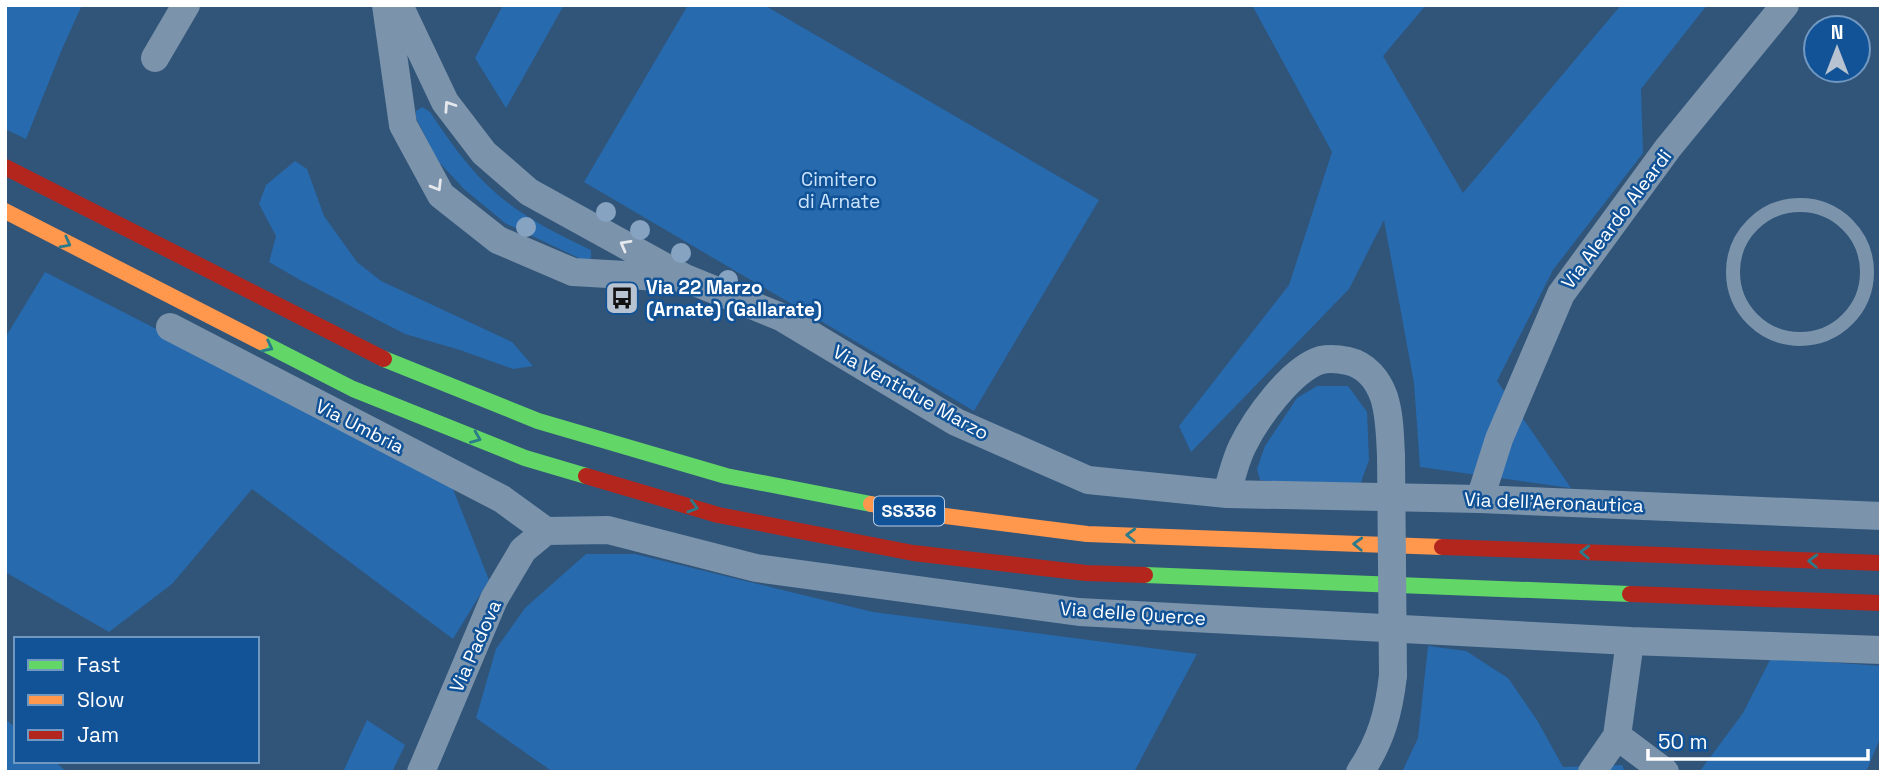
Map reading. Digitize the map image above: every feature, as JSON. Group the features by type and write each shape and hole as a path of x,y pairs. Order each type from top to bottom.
{"highway":[{"name":"SS336","path":"5,166 370,353 538,421 726,476 914,512 1087,534 1881,563"},
{"name":"SS336","path":"5,211 353,389 525,458 718,514 913,553 1086,573 1881,604"}],"street":[{"path":"155,58 186,5"},
{"name":"Via Ventidue Marzo","path":"386,5 403,125 441,195 498,240 573,272 685,278"},
{"name":"Via Ventidue Marzo","path":"399,5 445,102 484,153 529,192 685,278 780,317 956,422 1088,480 1227,494"},
{"name":"Via Aleardo Aleardi","path":"1480,499 1499,439 1561,294 1668,148 1784,5"},
{"name":"Via Umbria","path":"170,327 502,499 545,531"},
{"path":"1227,494 1242,447 1254,425 1292,381 1308,367 1322,360 1352,362 1368,370 1384,397 1388,414 1391,456 1392,675 1390,705 1383,732 1360,772"},
{"name":"Via dell'Aeronautica","path":"1227,494 1480,499 1881,516"},
{"name":"Via delle Querce","path":"545,531 608,530 755,568 1079,612 1881,650"},
{"name":"Via Padova","path":"421,772 495,599 523,550 545,531"},
{"path":"1592,772 1617,736 1630,640"},
{"path":"1617,736 1665,772"}],"lane":[{"path":"1793,204 1815,205 1844,221 1852,228 1874,268 1856,311 1840,327 1819,337 1797,340 1774,334 1755,323 1741,305 1733,284 1733,261 1740,240 1753,222 1772,210 1793,204"}],"green space":[{"path":"5,5 82,5 26,139 5,129"},
{"path":"503,5 564,5 506,108 475,58"},
{"name":"Cimitero di Arnate","path":"688,5 764,5 1099,200 974,411 584,182"},
{"path":"1252,5 1426,5 1383,56 1463,193 1621,5 1707,5 1641,89 1643,153 1553,270 1497,381 1571,488 1420,467 1414,383 1384,220 1349,289 1191,452 1179,426 1289,285 1332,152"},
{"path":"422,107 430,112 470,167 498,195 531,219 591,250 591,258 585,261 505,223 464,189 437,160 416,118 416,111"},
{"path":"295,161 307,169 324,216 357,262 381,281 512,342 533,366 513,369 405,334 269,262 276,236 259,204 266,185"},
{"path":"45,272 449,479 489,580 453,639 252,489 172,584 109,632 5,572 5,338"},
{"path":"1317,386 1348,386 1367,412 1369,460 1360,485 1306,487 1260,480 1257,469 1265,446 1297,398"},
{"path":"586,554 635,554 873,612 1197,654 1134,772 553,772 476,718 496,649 525,608"},
{"path":"1428,646 1466,651 1508,678 1537,720 1563,767 1622,765 1625,772 1402,772 1418,738"},
{"path":"1771,658 1881,666 1881,736 1866,772 1700,771 1743,713"},
{"path":"5,719 14,726 14,763 56,763 67,772 5,772"},
{"path":"367,720 405,745 392,772 343,772"}],"traffic: fast":[{"path":"261,342 353,389 525,458 586,476"},
{"path":"384,359 538,421 726,476 871,504"},
{"path":"1145,575 1630,594"}],"traffic: slow":[{"path":"5,211 261,342"},
{"path":"871,504 1087,534 1442,547"}],"traffic: jam":[{"path":"5,167 384,359"},
{"path":"586,476 718,515 913,553 1086,573 1145,575"},
{"path":"1442,547 1881,563"},
{"path":"1630,594 1881,603"}],"place":[{"name":"Via 22 Marzo (Arnate) (Gallarate)","path":"622,298"}]}
